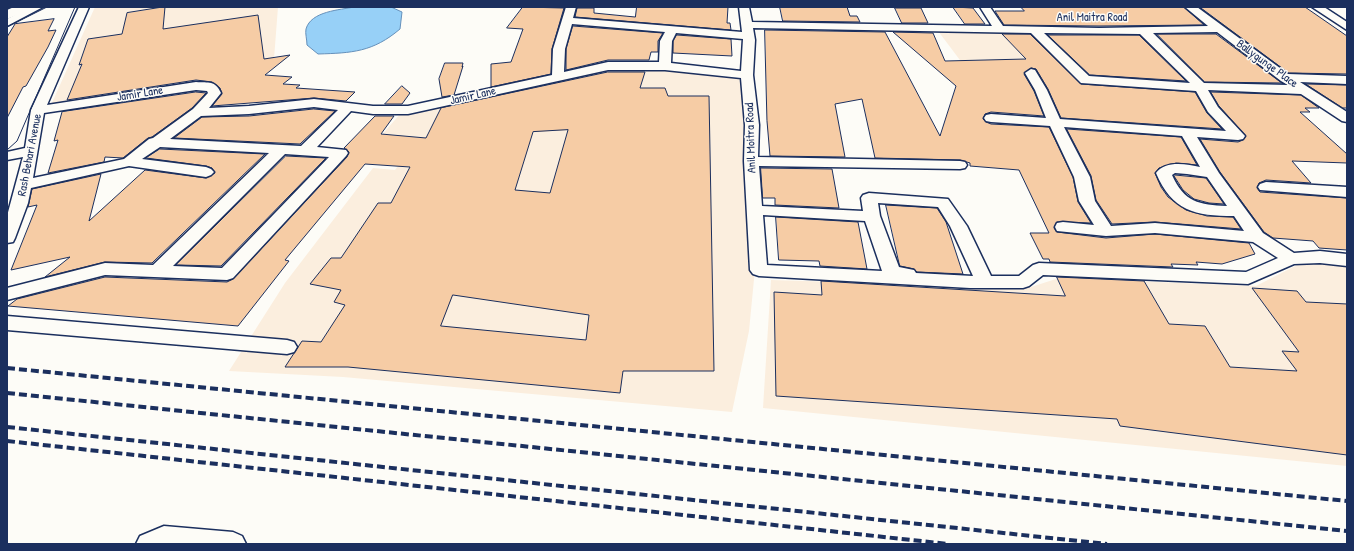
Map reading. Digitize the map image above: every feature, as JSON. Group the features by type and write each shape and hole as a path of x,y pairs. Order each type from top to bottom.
{"main road":[{"path":"7,15 24,7"}],"street":[{"path":"7,22 38,7"},
{"name":"Rash Behari Avenue","path":"8,236 14,204 24,185 32,151 38,110 84,7"},
{"path":"558,77 559,49 571,7"},
{"name":"Anil Moitra Road","path":"744,7 748,30 747,75 752,125 751,157 759,270 983,279"},
{"path":"985,7 999,28"},
{"name":"Ballygunge Place","path":"1190,7 1285,78 1347,118"},
{"path":"1317,7 1347,27"},
{"path":"1329,14 1347,15"},
{"name":"Anil Maitra Road","path":"568,21 605,22 672,30 999,28 1034,30 1144,31 1221,29"},
{"path":"665,66 666,41 672,30"},
{"path":"1034,30 1085,80 1200,87 1303,90"},
{"path":"991,118 1186,131 1238,136 1212,109 1197,82 1144,31"},
{"name":"Jamir Lane","path":"198,112 249,110 314,103 388,110 408,110 608,66 665,66 747,75"},
{"path":"1031,73 1041,90 1054,122 1082,177 1087,201 1106,231"},
{"path":"1285,78 1347,80"},
{"name":"Jamir Lane","path":"24,185 129,162 154,142 198,112 214,93 212,87 196,86 38,110"},
{"path":"306,150 349,106"},
{"path":"1186,131 1212,174 1258,237 1291,260"},
{"path":"7,294 105,269 227,274 341,153 154,142"},
{"path":"158,271 282,149"},
{"path":"7,156 32,151"},
{"path":"751,157 824,155"},
{"path":"751,157 960,165"},
{"path":"129,162 206,172"},
{"path":"1212,174 1180,169 1168,170 1164,173 1173,192 1179,200 1188,206 1214,211 1240,211"},
{"path":"1266,187 1347,192"},
{"path":"983,279 956,221 944,203 869,198 872,216 889,268 894,272 907,274 1023,282 1039,269 1248,278 1291,260 1320,257 1347,260"},
{"path":"754,210 872,216"},
{"path":"1063,227 1106,231 1155,228 1258,237"},
{"path":"7,323 287,347"},
{"path":"149,544 164,538 233,544"}],"shaded area":[{"path":"95,7 278,7 274,59 144,75 134,91 51,105"},
{"path":"935,27 1029,30 1079,81 1043,80 1037,74 972,76"},
{"path":"637,66 741,76 755,269 749,331 732,412 343,377 229,371 285,283 373,168 395,170 417,141 380,137 401,113 611,67"},
{"path":"1305,261 1347,266 1347,466 763,408 771,280 1028,288 1059,278 1256,286"}],"water":[{"path":"354,7 391,7 402,12 400,29 390,37 371,47 352,52 318,54 307,45 306,29 314,18 327,12"}],"building":[{"path":"165,7 163,29 258,15 264,59 290,55 265,75 292,77 283,84 300,85 296,88 355,92 346,101 314,98 212,106 222,94 220,88 212,82 196,80 67,100 82,64 79,65 88,39 122,34 127,13"},
{"path":"523,7 564,8 552,49 551,74 491,87 491,64 511,62 523,29 507,28"},
{"path":"637,7 728,7 727,23 730,23 731,30 575,17 577,8 594,8 594,13 635,17"},
{"path":"780,7 847,7 850,16 857,16 860,22 783,21"},
{"path":"953,7 973,8 985,24 965,24"},
{"path":"1021,7 1184,7 1204,25 1004,25 995,11 1024,11"},
{"path":"1200,7 1305,7 1347,36 1347,74 1289,73"},
{"path":"895,8 921,8 928,23 902,23"},
{"path":"54,19 48,31 56,30 48,47 26,86 23,87 7,118 7,37 15,24"},
{"path":"573,26 663,33 658,41 658,52 651,52 649,60 608,60 566,70 566,49"},
{"path":"765,30 885,32 940,136 956,86 893,32 933,33 945,61 1026,59 1002,34 1030,34 1081,84 1195,92 1207,113 1222,129 1061,118 1048,89 1036,69 1031,68 1024,74 1034,91 1044,116 991,112 985,114 983,119 991,124 1049,127 1073,177 1078,202 1091,223 1057,222 1054,228 1057,232 1106,238 1155,234 1249,243 1255,254 1222,264 1196,262 1198,265 1171,264 1173,267 1050,262 1049,259 1043,259 1030,233 1049,233 1019,170 970,166 970,163 960,160 875,158 862,99 835,104 845,157 770,156 767,121"},
{"path":"1157,34 1216,34 1282,83 1205,82"},
{"path":"677,35 731,39 732,56 673,53 673,41"},
{"path":"1048,35 1139,35 1186,81 1090,75"},
{"path":"445,63 463,63 462,67 463,66 454,95 442,97 439,79"},
{"path":"608,72 645,72 640,88 665,88 668,96 709,96 714,371 623,371 620,393 348,367 285,367 302,341 321,342 345,305 334,302 341,290 310,284 331,258 341,258 378,203 391,203 410,167 365,164 285,260 289,261 238,326 8,306 17,299 105,277 227,282 233,279 347,157 349,152 344,148 375,116 394,116 381,134 426,138 441,108","holes":["568,130 550,193 515,190 533,132","453,295 589,315 586,340 441,326"]},
{"path":"1306,84 1347,85 1347,108 1343,108"},
{"path":"402,86 410,93 402,104 385,104"},
{"path":"196,92 206,93 192,108 152,137 148,138 123,158 105,157 104,162 48,173 58,140 54,141 62,112"},
{"path":"1211,92 1301,95 1319,108 1305,108 1310,112 1300,112 1347,154 1347,163 1292,161 1311,183 1266,180 1259,183 1257,188 1260,192 1347,198 1347,250 1319,248 1313,241 1273,238 1264,232 1220,172 1200,139 1238,142 1243,140 1246,136 1219,106"},
{"path":"314,109 335,111 300,144 174,138 202,117 249,116"},
{"path":"1067,129 1181,137 1197,165 1176,163 1159,168 1155,173 1161,187 1168,197 1186,210 1207,216 1233,217 1241,229 1155,222 1112,224 1096,200 1091,176"},
{"path":"160,149 265,154 152,263 105,262 45,277 70,257 11,270 37,205 28,207 32,189 101,174 89,221 145,170 206,178 215,173 212,168 206,166 146,158"},
{"path":"286,156 326,158 221,266 176,265"},
{"path":"761,168 832,169 839,208 775,205 775,198 763,198"},
{"path":"1174,176 1206,178 1224,204 1209,203 1194,199 1183,190"},
{"path":"886,205 937,208 946,222 963,274 917,272 914,269 900,266"},
{"path":"776,217 858,222 867,269 820,266 819,261 779,260"},
{"path":"1057,277 1144,281 1169,324 1205,326 1230,367 1297,371 1282,351 1299,352 1252,288 1297,291 1306,302 1347,304 1347,455 1120,426 1117,419 776,396 774,292 822,295 821,281 1065,296"}],"tram line":[{"path":"7,27 47,7"},
{"path":"7,150 17,141 75,7"}],"railway":[{"path":"7,368 1347,501"},
{"path":"7,393 1347,531"},
{"path":"7,427 1107,544"},
{"path":"7,441 948,544"}]}
